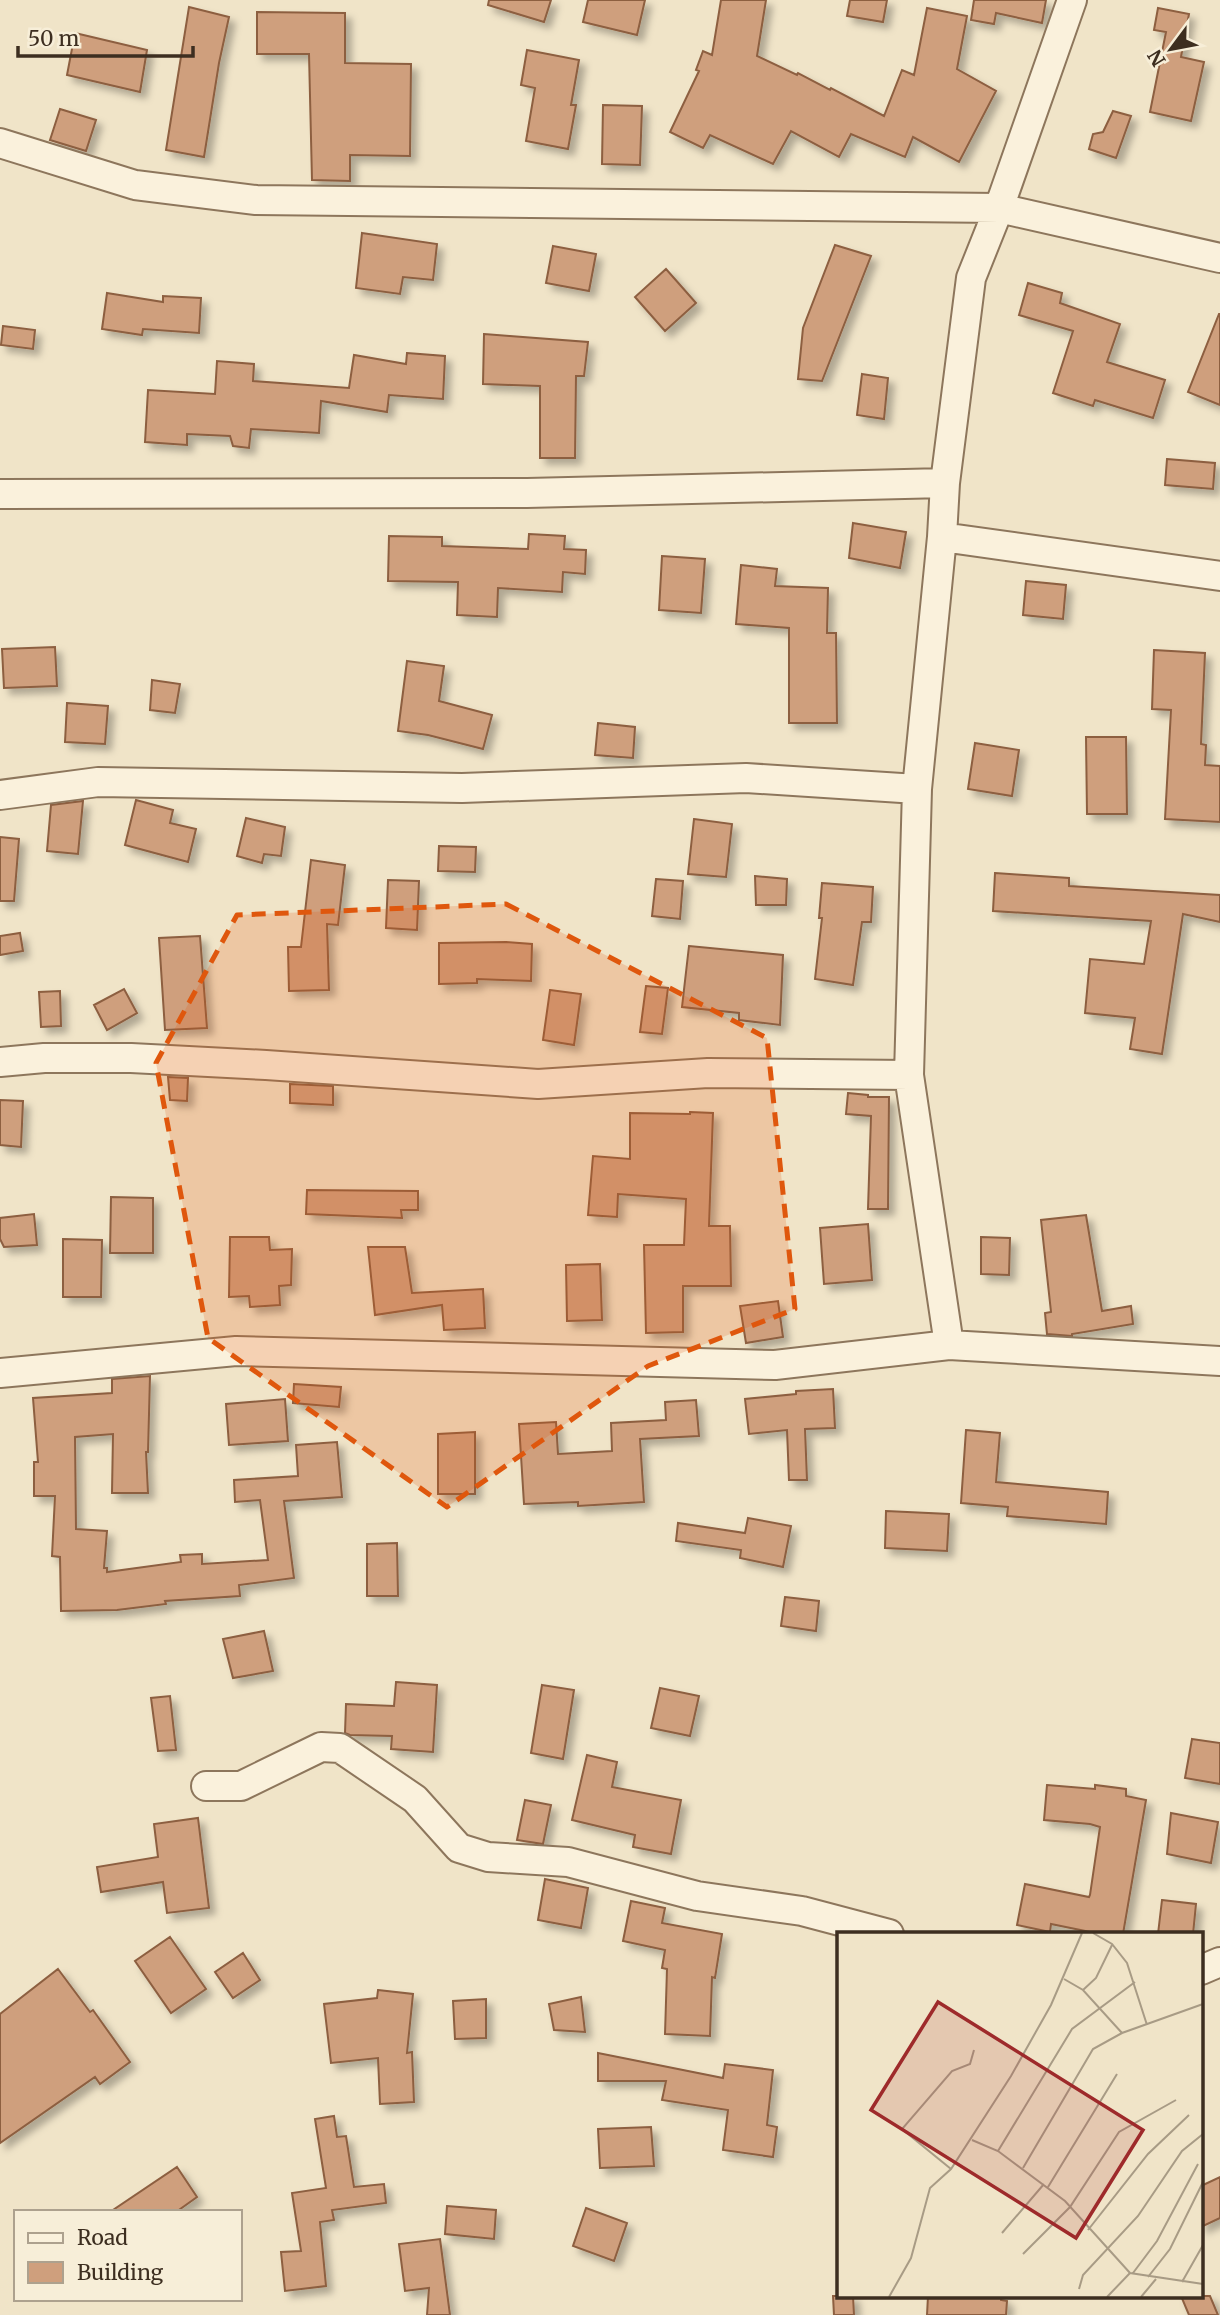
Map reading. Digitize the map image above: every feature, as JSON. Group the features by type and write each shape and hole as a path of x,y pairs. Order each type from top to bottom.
{"street":[{"path":"948,1345 909,1075 917,789 945,483 971,278 999,208 1072,0"},
{"path":"0,143 135,185 256,200 999,208 1220,258"},
{"path":"0,494 527,493 945,483"},
{"path":"942,537 1220,576"},
{"path":"0,795 97,782 462,788 746,778 917,789"},
{"path":"0,1062 44,1058 131,1058 538,1084 708,1073 909,1075"},
{"path":"0,1373 236,1351 775,1365 948,1345 1220,1361"},
{"path":"206,1786 241,1786 321,1748 340,1748 415,1799 459,1848 488,1857 568,1862 697,1896 802,1911 881,1932"},
{"path":"1202,1970 1220,1962"}],"highlighted area":[{"path":"506,904 767,1038 795,1309 648,1366 447,1507 208,1338 156,1063 237,915"}],"building":[{"path":"489,0 551,0 544,22 488,5"},
{"path":"588,0 645,0 637,35 583,22"},
{"path":"721,0 766,0 757,56 830,90 831,88 884,116 902,70 914,75 927,8 967,16 957,69 996,91 959,162 913,137 905,157 851,134 839,157 791,131 773,164 710,135 703,148 670,132 699,71 696,70 703,51 712,55"},
{"path":"850,0 887,0 883,22 847,16"},
{"path":"974,0 1046,0 1042,23 996,13 994,24 971,20"},
{"path":"189,7 229,17 204,157 166,150"},
{"path":"1158,8 1189,14 1181,57 1204,62 1191,121 1150,112 1166,32 1154,30"},
{"path":"257,12 345,13 345,63 411,64 410,156 350,155 350,181 312,180 309,54 257,54"},
{"path":"75,33 147,50 140,92 67,75"},
{"path":"527,50 579,60 571,105 576,105 568,149 526,141 535,88 521,85"},
{"path":"603,105 642,106 640,165 602,164"},
{"path":"60,109 96,120 86,151 50,140"},
{"path":"1113,111 1131,116 1116,158 1089,149 1093,134 1103,132"},
{"path":"362,233 437,244 433,280 403,277 400,294 356,288"},
{"path":"835,245 871,256 822,381 798,379 803,328"},
{"path":"553,246 596,254 589,291 546,283"},
{"path":"666,269 696,303 665,331 635,297"},
{"path":"1028,283 1062,293 1060,303 1120,324 1107,362 1165,380 1153,418 1095,400 1093,406 1053,393 1073,331 1019,315"},
{"path":"107,293 163,302 163,296 201,298 199,333 143,329 142,335 102,329"},
{"path":"1220,314 1220,405 1188,392"},
{"path":"3,326 35,330 33,349 1,345"},
{"path":"484,334 588,342 584,376 576,376 575,458 540,458 540,386 483,384"},
{"path":"407,353 445,356 443,399 389,395 387,412 321,401 319,433 251,429 249,448 233,446 230,436 187,434 187,445 145,442 148,390 215,394 217,361 254,364 253,381 349,388 354,355 406,364"},
{"path":"862,374 888,378 884,419 857,415"},
{"path":"1167,459 1215,463 1213,489 1165,485"},
{"path":"853,523 906,532 900,568 849,558"},
{"path":"529,534 565,536 564,549 586,550 585,574 563,572 562,592 498,588 497,617 457,615 458,582 388,581 389,536 442,537 442,546 528,549"},
{"path":"662,556 705,559 701,613 659,610"},
{"path":"741,565 777,569 775,586 828,588 827,633 836,633 837,723 789,723 789,628 736,624"},
{"path":"1026,581 1066,585 1063,619 1023,615"},
{"path":"55,647 57,686 4,688 2,649"},
{"path":"1154,650 1205,653 1201,744 1206,745 1205,765 1220,766 1220,822 1165,819 1171,710 1152,709"},
{"path":"407,661 444,666 439,701 492,715 483,749 428,735 398,731"},
{"path":"152,680 180,684 175,713 150,710"},
{"path":"67,703 108,706 105,744 65,742"},
{"path":"598,723 635,727 633,758 595,755"},
{"path":"1086,737 1126,737 1127,814 1087,814"},
{"path":"975,743 1019,750 1012,796 968,789"},
{"path":"136,800 173,810 170,823 196,829 188,862 125,845"},
{"path":"83,801 78,854 47,851 51,805"},
{"path":"246,818 285,827 281,856 264,854 262,863 237,856"},
{"path":"694,819 732,824 726,877 688,874"},
{"path":"0,837 19,839 14,901 0,901"},
{"path":"439,846 476,847 475,872 438,871"},
{"path":"311,860 345,865 338,925 327,924 329,990 289,991 288,947 301,947"},
{"path":"995,873 1069,878 1069,886 1220,895 1220,922 1183,914 1162,1054 1130,1049 1135,1018 1085,1013 1090,959 1144,964 1151,921 993,911"},
{"path":"755,876 787,879 786,905 756,905"},
{"path":"656,879 683,881 680,919 652,916"},
{"path":"388,880 419,881 417,930 386,928"},
{"path":"822,883 873,887 871,922 862,922 853,985 815,979 822,918 819,918"},
{"path":"20,933 23,951 0,955 0,936"},
{"path":"200,936 207,1028 165,1030 159,938"},
{"path":"439,943 532,944 531,981 477,979 477,983 439,984"},
{"path":"689,946 783,955 780,1025 739,1020 739,1013 682,1007"},
{"path":"646,986 668,988 662,1034 640,1032"},
{"path":"124,989 137,1013 107,1030 94,1005"},
{"path":"550,990 581,994 574,1045 543,1040"},
{"path":"60,991 61,1026 41,1027 39,992"},
{"path":"168,1077 188,1078 187,1101 170,1100"},
{"path":"290,1084 333,1086 333,1105 290,1103"},
{"path":"848,1093 889,1097 888,1209 868,1209 871,1116 846,1114"},
{"path":"0,1100 23,1101 21,1147 0,1145"},
{"path":"630,1113 713,1113 709,1226 730,1226 731,1286 683,1286 683,1332 646,1333 644,1245 684,1245 686,1199 618,1194 617,1217 588,1215 593,1156 630,1159"},
{"path":"307,1190 418,1191 418,1210 401,1210 402,1218 306,1214"},
{"path":"111,1197 153,1198 153,1253 110,1253"},
{"path":"34,1214 37,1245 4,1247 0,1239 0,1218"},
{"path":"1086,1215 1102,1311 1131,1306 1133,1324 1072,1336 1047,1334 1045,1313 1051,1312 1041,1220"},
{"path":"868,1224 872,1280 824,1284 820,1228"},
{"path":"230,1237 269,1237 270,1250 292,1249 291,1285 279,1286 280,1305 250,1307 249,1296 229,1297"},
{"path":"981,1237 1010,1238 1009,1275 981,1274"},
{"path":"63,1239 102,1240 101,1297 63,1297"},
{"path":"368,1247 405,1247 412,1293 483,1289 485,1328 444,1330 442,1305 375,1315"},
{"path":"600,1264 602,1320 567,1321 566,1265"},
{"path":"778,1301 783,1337 746,1343 740,1306"},
{"path":"150,1376 146,1452 148,1493 112,1493 113,1434 75,1437 76,1529 107,1531 104,1568 107,1568 107,1572 181,1562 180,1555 202,1554 202,1564 268,1560 260,1500 235,1502 234,1480 298,1476 296,1445 337,1442 342,1497 284,1501 294,1578 239,1585 240,1596 165,1601 166,1604 117,1610 61,1611 60,1557 52,1556 55,1496 34,1496 34,1462 38,1462 33,1398 112,1393 112,1379"},
{"path":"294,1384 341,1387 339,1407 293,1403"},
{"path":"833,1389 835,1428 805,1429 807,1480 789,1480 787,1430 749,1434 745,1399 796,1394 796,1391"},
{"path":"285,1399 288,1441 229,1445 226,1404"},
{"path":"696,1400 699,1436 640,1439 644,1502 578,1506 578,1502 524,1504 519,1424 556,1422 558,1454 612,1451 611,1423 666,1420 665,1402"},
{"path":"966,1430 1000,1433 996,1482 1108,1492 1106,1524 1007,1516 1008,1507 961,1503"},
{"path":"475,1432 475,1494 438,1494 438,1434"},
{"path":"886,1511 949,1514 947,1551 885,1548"},
{"path":"748,1518 791,1526 783,1567 740,1558 741,1550 676,1541 678,1523 745,1533"},
{"path":"397,1543 398,1596 367,1596 367,1544"},
{"path":"785,1597 819,1601 816,1631 781,1626"},
{"path":"264,1631 273,1671 233,1678 223,1639"},
{"path":"396,1682 437,1685 433,1752 391,1749 392,1736 345,1733 346,1704 394,1706"},
{"path":"542,1685 574,1690 563,1759 531,1753"},
{"path":"660,1688 699,1696 690,1736 651,1728"},
{"path":"170,1696 176,1750 158,1751 151,1698"},
{"path":"1192,1739 1220,1743 1220,1784 1185,1778"},
{"path":"587,1755 617,1762 612,1787 681,1800 671,1854 633,1847 635,1835 572,1820"},
{"path":"1047,1785 1095,1789 1095,1785 1126,1789 1126,1796 1146,1800 1123,1932 1090,1932 1051,1924 1050,1932 1017,1925 1025,1884 1089,1897 1090,1895 1100,1827 1044,1820"},
{"path":"525,1800 551,1805 543,1844 517,1840"},
{"path":"1171,1813 1218,1822 1211,1863 1167,1854"},
{"path":"198,1818 209,1908 167,1913 163,1882 101,1892 97,1867 158,1857 154,1824"},
{"path":"545,1879 588,1888 581,1928 538,1920"},
{"path":"1162,1900 1196,1904 1193,1932 1158,1932"},
{"path":"631,1901 665,1908 662,1923 722,1934 715,1978 712,1977 710,2036 665,2034 667,1969 662,1968 665,1950 623,1941"},
{"path":"170,1937 206,1989 171,2013 135,1961"},
{"path":"243,1953 260,1980 233,1998 215,1972"},
{"path":"58,1969 90,2012 93,2010 130,2062 100,2084 95,2077 0,2143 0,2014"},
{"path":"378,1990 413,1994 407,2053 412,2052 414,2102 380,2104 378,2058 331,2063 324,2004 377,1998"},
{"path":"581,1997 585,2032 554,2030 549,2004"},
{"path":"486,1999 486,2038 455,2039 453,2001"},
{"path":"598,2053 723,2078 725,2064 773,2070 767,2125 777,2127 773,2157 723,2150 728,2110 662,2100 666,2081 598,2081"},
{"path":"334,2116 337,2137 346,2136 354,2187 384,2184 386,2203 332,2210 334,2220 320,2222 326,2286 285,2291 281,2252 301,2251 292,2193 326,2188 315,2119"},
{"path":"651,2127 654,2166 600,2168 598,2129"},
{"path":"177,2167 197,2197 179,2210 113,2210"},
{"path":"1220,2177 1220,2218 1202,2227 1202,2186"},
{"path":"447,2206 496,2210 494,2239 445,2234"},
{"path":"586,2208 627,2223 614,2261 573,2246"},
{"path":"440,2239 450,2315 427,2315 429,2288 405,2291 399,2244"},
{"path":"833,2296 853,2298 854,2315 834,2315"},
{"path":"1210,2296 1218,2315 1189,2315 1182,2298"},
{"path":"928,2298 1001,2298 1007,2301 1006,2315 927,2315"}]}
